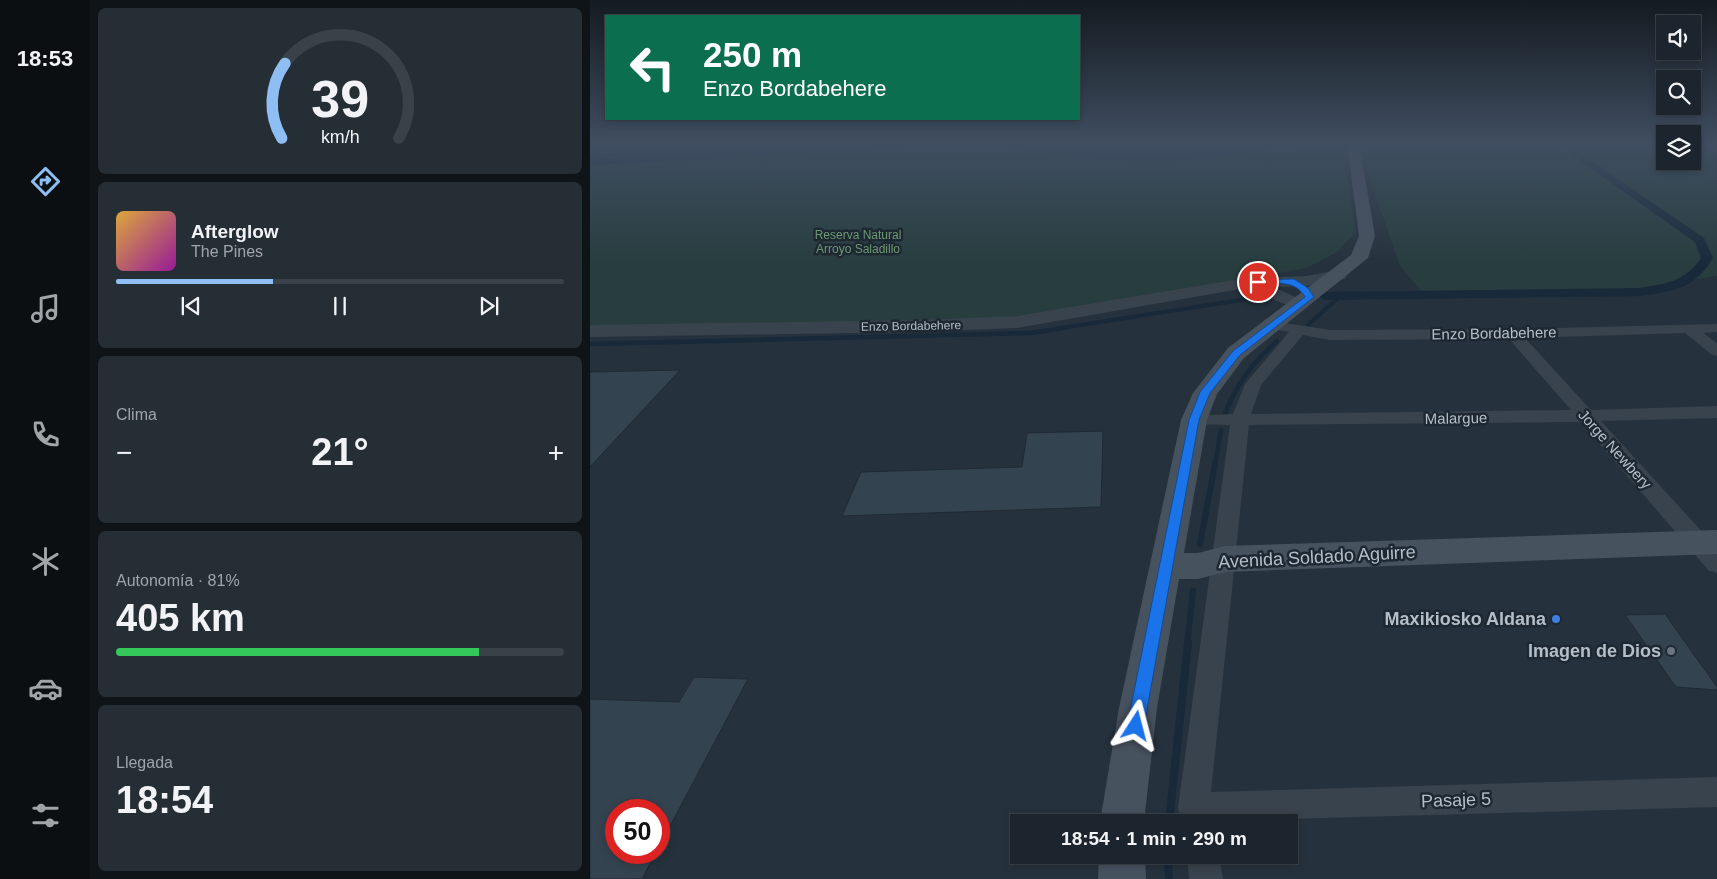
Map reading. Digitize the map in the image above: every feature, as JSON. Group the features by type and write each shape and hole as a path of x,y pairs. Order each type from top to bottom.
{"main road":[{"path":"1123,814 1138,708 1203,566 1194,420 1205,392 1236,353 1285,328 1304,301 1359,258 1367,236 1359,184"},
{"name":"Avenida Soldado Aguirre","path":"1203,566 1712,553"},
{"path":"1122,864 1122,879"}],"street":[{"name":"Enzo Bordabehere","path":"590,332 918,326 1017,322 1270,281 1292,281 1339,275"},
{"path":"1292,281 1306,290 1304,301"},
{"name":"Enzo Bordabehere","path":"1230,287 1260,287 1304,301"},
{"name":"Enzo Bordabehere","path":"1285,328 1330,335 1513,334 1717,328"},
{"path":"1196,814 1203,566 1240,420 1253,384 1285,328"},
{"path":"1689,329 1717,351"},
{"name":"Jorge Newbery","path":"1513,334 1712,553"},
{"name":"Malargue","path":"1194,420 1586,416 1717,412"},
{"name":"Pasaje 5","path":"1219,814 1717,792"},
{"path":"1204,864 1206,879"}],"green space":[{"name":"Reserva Natural Arroyo Saladillo","path":"590,184 1349,184 1356,232 1337,252 1307,268 1072,310 969,321 590,326"},
{"name":"Reserva Natural Arroyo Saladillo","path":"1371,184 1717,184 1717,276 1610,292 1426,297 1400,266"}],"building":[{"path":"680,370 590,467 590,372"},
{"path":"1103,431 1101,507 842,516 861,472 1022,467 1027,433"},
{"name":"Imagen de Dios","path":"1665,614 1717,687 1717,690 1676,687 1625,615"},
{"path":"694,677 748,679 670,826 670,799 605,799 605,864 650,864 642,879 590,879 590,699 679,702"}],"waterway":[{"path":"1324,296 1641,292 1671,287 1680,284 1694,275 1707,258 1700,240 1619,184"},
{"path":"1061,328 1267,296"},
{"path":"1308,325 1340,296"},
{"path":"590,344 1031,333 1069,327"},
{"path":"1224,417 1233,395 1245,376 1277,341"},
{"path":"1215,465 1221,430"},
{"path":"1200,544 1215,464"},
{"path":"1187,645 1193,591"},
{"path":"1170,814 1188,643"},
{"path":"1168,864 1169,879"}],"place":[{"name":"Maxikiosko Aldana","path":"1556,619"},
{"name":"Imagen de Dios","path":"1671,651"}],"route":[{"path":"1136,726 1194,420 1205,392 1236,353 1310,297 1306,290 1292,281 1258,282"}]}
